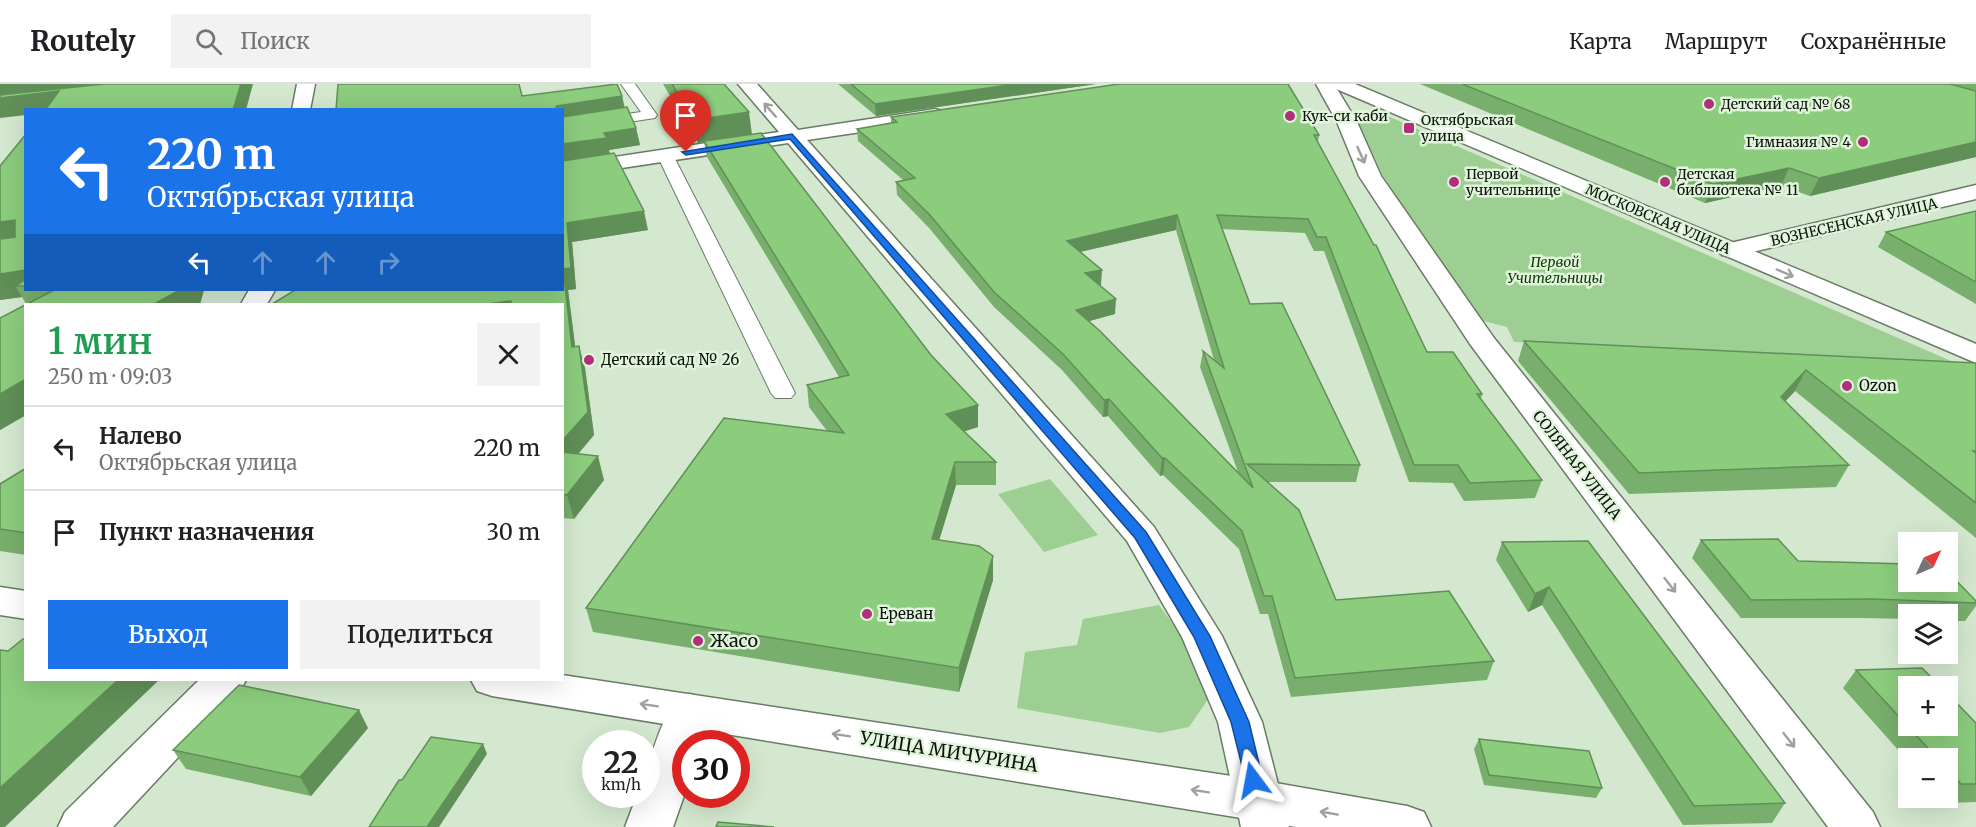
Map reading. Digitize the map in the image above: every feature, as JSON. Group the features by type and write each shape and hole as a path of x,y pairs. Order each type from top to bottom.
{"street":[{"path":"301,108 306,84"},
{"path":"747,84 1141,535 1207,647 1240,722 1261,814"},
{"name":"СОЛЯНАЯ УЛИЦА","path":"1326,84 1347,122 1370,176 1484,344 1857,827"},
{"name":"МОСКОВСКАЯ УЛИЦА","path":"1340,84 1976,354"},
{"path":"564,171 958,112"},
{"name":"ВОЗНЕСЕНСКАЯ УЛИЦА","path":"1731,250 1976,192"},
{"path":"0,601 24,605"},
{"path":"82,827 224,681"},
{"name":"УЛИЦА МИЧУРИНА","path":"498,681 690,711 1261,814 1407,827"},
{"path":"649,827 690,711"}],"lane":[{"path":"564,128 650,115 628,84"},
{"path":"665,155 783,393"}],"green space":[{"name":"Первой Учительницы","path":"1390,117 1958,364 1514,342 1507,327 1476,319 1383,176 1356,118"},
{"path":"1050,479 1098,535 1044,552 998,494"},
{"path":"1159,605 1191,649 1209,698 1189,727 1160,733 1017,708 1025,652 1077,645 1083,619"}],"building":[{"path":"104,84 241,84 234,108 46,108 59,91 0,98 0,95"},
{"path":"338,84 519,84 522,96 617,84 622,96 556,106 556,108 336,108"},
{"path":"672,84 724,84 749,112 694,120"},
{"path":"851,84 1016,84 875,104"},
{"path":"1119,84 1288,84 1319,135 1314,135 1376,245 1427,352 1453,352 1482,394 1477,394 1542,480 1470,483 1458,465 1414,465 1326,237 1317,237 1308,219 1217,215 1250,304 1282,303 1360,465 1247,464 1299,510 1336,600 1449,591 1494,661 1295,678 1272,596 1264,596 1242,531 1165,458 1162,458 1109,399 1104,400 1063,354 994,292 929,214 896,182 915,178 857,129 897,122 891,117","holes":["1177,215 1224,368 1203,351 1253,488 1100,331 1076,310 1116,299 1085,273 1102,270 1067,241"]},
{"path":"1462,84 1950,84 1976,91 1976,142 1819,178 1789,168 1713,184"},
{"path":"627,107 636,128 604,133 607,138 564,144 564,117"},
{"path":"761,133 931,355 978,405 946,414 996,462 955,462 932,539 979,546 993,556 959,668 586,608 724,418 844,433 807,385 849,375 704,141"},
{"path":"24,136 24,270 0,274 0,239 15,237 15,220 0,222 0,166"},
{"path":"614,153 644,211 567,223 571,268 564,269 564,161"},
{"path":"1976,211 1976,282 1886,232"},
{"path":"564,278 572,347 579,346 588,412 564,439 564,303 511,303 511,301 496,303 274,303 293,291 564,291"},
{"path":"24,280 24,286 15,286"},
{"path":"52,291 178,291 156,303 29,303"},
{"path":"24,306 24,380 0,394 0,318"},
{"path":"1524,341 1976,363 1976,451 1973,451 1976,453 1976,503 1806,370 1781,397 1849,465 1639,473"},
{"path":"564,452 598,456 567,495 564,494"},
{"path":"24,469 24,533 0,529 0,484"},
{"path":"1778,539 1798,561 1898,564 1898,592 1958,592 1958,582 1976,603 1874,599 1751,600 1701,540"},
{"path":"1588,541 1785,803 1694,806 1549,587 1535,594 1502,542"},
{"path":"24,639 24,681 117,681 0,788 0,650 8,651"},
{"path":"1922,668 1930,676 1898,676 1898,716 1856,670"},
{"path":"239,685 359,710 300,777 173,750"},
{"path":"1958,704 1976,723 1976,784 1961,784 1958,781 1958,748 1928,748 1917,736 1958,736"},
{"path":"431,737 483,744 427,827 369,827 399,780 402,780"},
{"path":"1479,739 1589,751 1602,788 1489,775"},
{"path":"718,822 774,827 716,827"}],"place":[{"name":"Детский сад № 68","path":"1709,104"},
{"name":"Кук-си каби","path":"1290,116"},
{"name":"Октябрьская улица","path":"1409,128"},
{"name":"Гимназия № 4","path":"1863,142"},
{"name":"Первой учительнице","path":"1454,182"},
{"name":"Детская библиотека № 11","path":"1665,182"},
{"name":"Детский сад № 26","path":"589,360"},
{"name":"Ozon","path":"1847,386"},
{"name":"Ереван","path":"867,614"},
{"name":"Жасо","path":"698,641"}],"route":[{"path":"686,152 792,136 1141,535 1202,636 1240,722 1253,780"}]}
